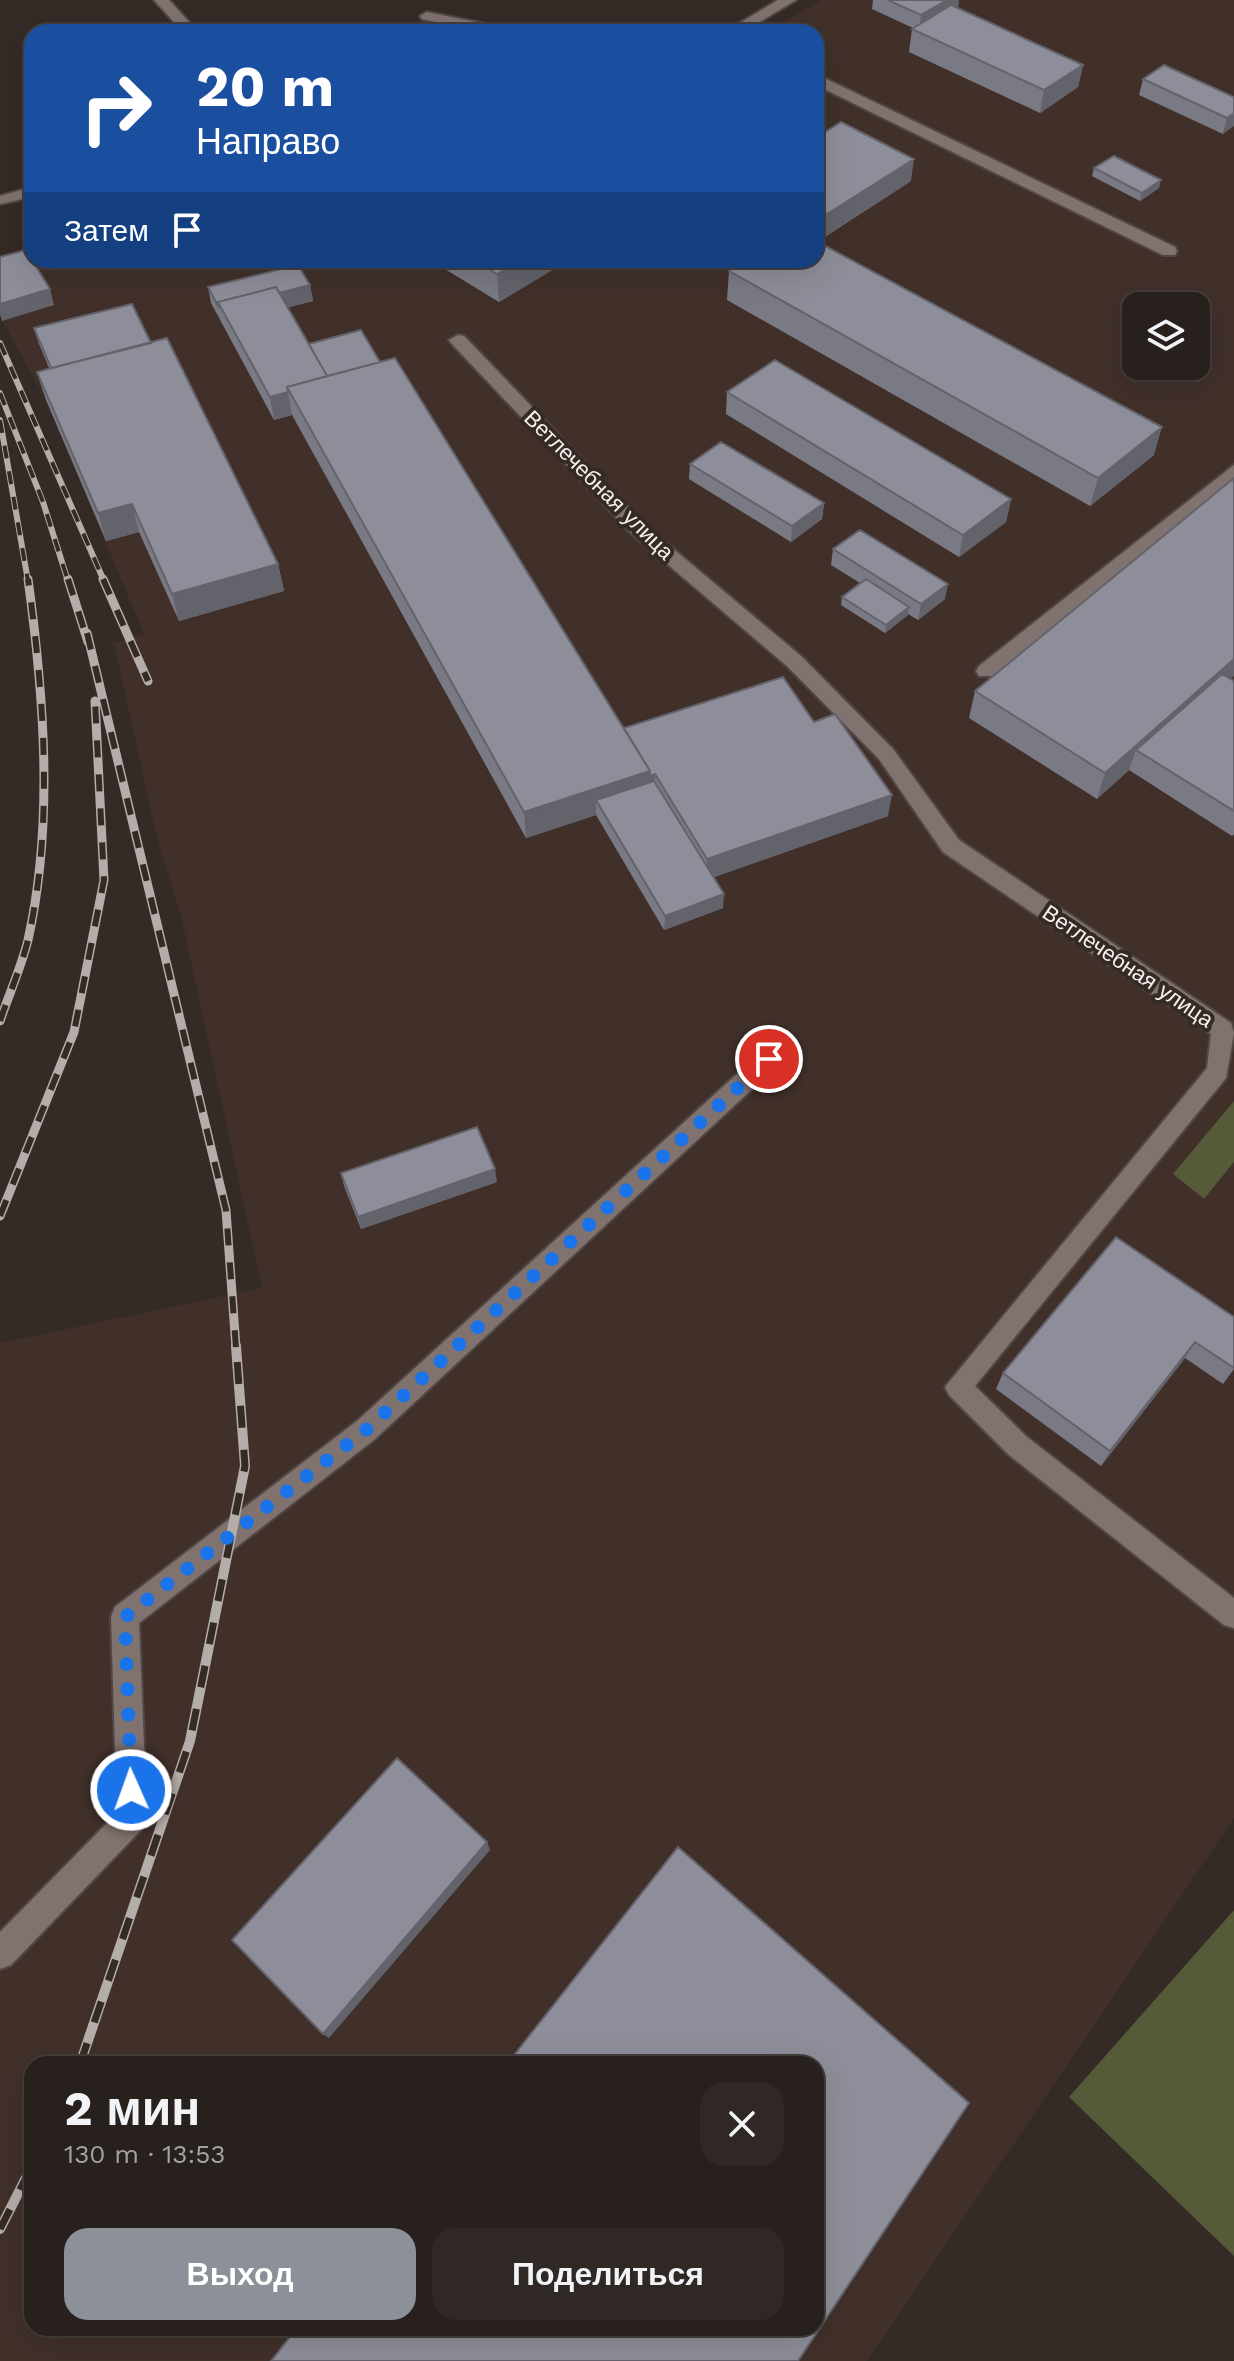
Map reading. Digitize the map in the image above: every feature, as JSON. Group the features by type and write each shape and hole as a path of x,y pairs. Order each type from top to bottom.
{"lane":[{"path":"161,0 184,24"},
{"path":"746,24 789,0"},
{"path":"427,16 466,24"},
{"path":"824,83 1169,251"},
{"path":"3,200 24,194"},
{"name":"Ветлечебная улица","path":"458,340 639,530 794,661 886,754 951,846 1223,1030 1218,1071 958,1387 1018,1446 1234,1615"},
{"path":"986,671 1234,471"},
{"path":"0,1954 132,1819 125,1617 366,1430 769,1059"}],"shaded area":[{"path":"821,0 1234,0 1234,1101 1173,1174 1204,1199 1234,1162 1234,1818 867,2361 0,2361 0,1343 262,1288 181,916 156,834 114,643 144,634 46,400 0,317 0,255 24,249 24,268 824,268 824,24 779,24"}],"green space":[{"path":"1234,1101 1234,1162 1204,1199 1173,1174"},
{"path":"1234,1910 1234,2256 1069,2097"}],"building":[{"path":"888,0 947,0 921,15"},
{"path":"951,5 1083,65 1044,90 912,29"},
{"path":"1164,65 1234,97 1234,113 1227,118 1143,79"},
{"path":"841,122 914,159 824,216 824,133"},
{"path":"1114,156 1161,180 1142,193 1094,168"},
{"path":"824,245 1162,427 1098,478 729,271 734,268 824,268"},
{"path":"24,251 24,268 37,268 50,289 0,304 0,257"},
{"path":"286,268 300,268 310,285 279,293 276,287 218,302 219,308 208,287"},
{"path":"487,268 507,268 497,274"},
{"path":"276,287 327,376 287,387 288,392 270,397 218,302"},
{"path":"132,304 151,343 51,368 34,328"},
{"path":"361,330 380,362 327,376 309,344"},
{"path":"167,338 278,564 172,594 132,504 98,513 37,372"},
{"path":"395,358 650,771 524,812 287,387"},
{"path":"775,360 1011,499 963,535 727,392"},
{"path":"721,442 824,503 792,526 690,464"},
{"path":"1234,478 1234,659 1105,773 975,691"},
{"path":"860,530 948,584 921,604 833,549"},
{"path":"866,579 909,607 886,625 842,597"},
{"path":"1222,674 1234,681 1234,811 1136,750"},
{"path":"783,677 814,722 835,714 892,795 707,859 655,774 650,776 624,728"},
{"path":"654,781 724,894 665,916 596,800"},
{"path":"477,1127 495,1169 358,1217 341,1173"},
{"path":"1116,1237 1234,1317 1234,1368 1195,1342 1110,1451 1003,1373"},
{"path":"397,1758 487,1842 323,2034 232,1940"},
{"path":"678,1847 969,2103 824,2322 824,2056 513,2056"},
{"path":"291,2336 815,2336 798,2361 271,2361"}],"railway":[{"path":"0,343 104,581"},
{"path":"0,393 43,502 68,581"},
{"path":"0,420 28,581"},
{"path":"0,1021 28,940 36,896 44,806 42,714 28,579"},
{"path":"68,579 88,642"},
{"path":"103,579 148,681"},
{"path":"87,633 226,1210 236,1348"},
{"path":"0,1216 74,1032 104,880 95,701"},
{"path":"83,2056 190,1741 245,1466 236,1346"},
{"path":"0,2229 24,2182"}],"route":[{"path":"131,1790 125,1617 366,1430 769,1059"}]}
